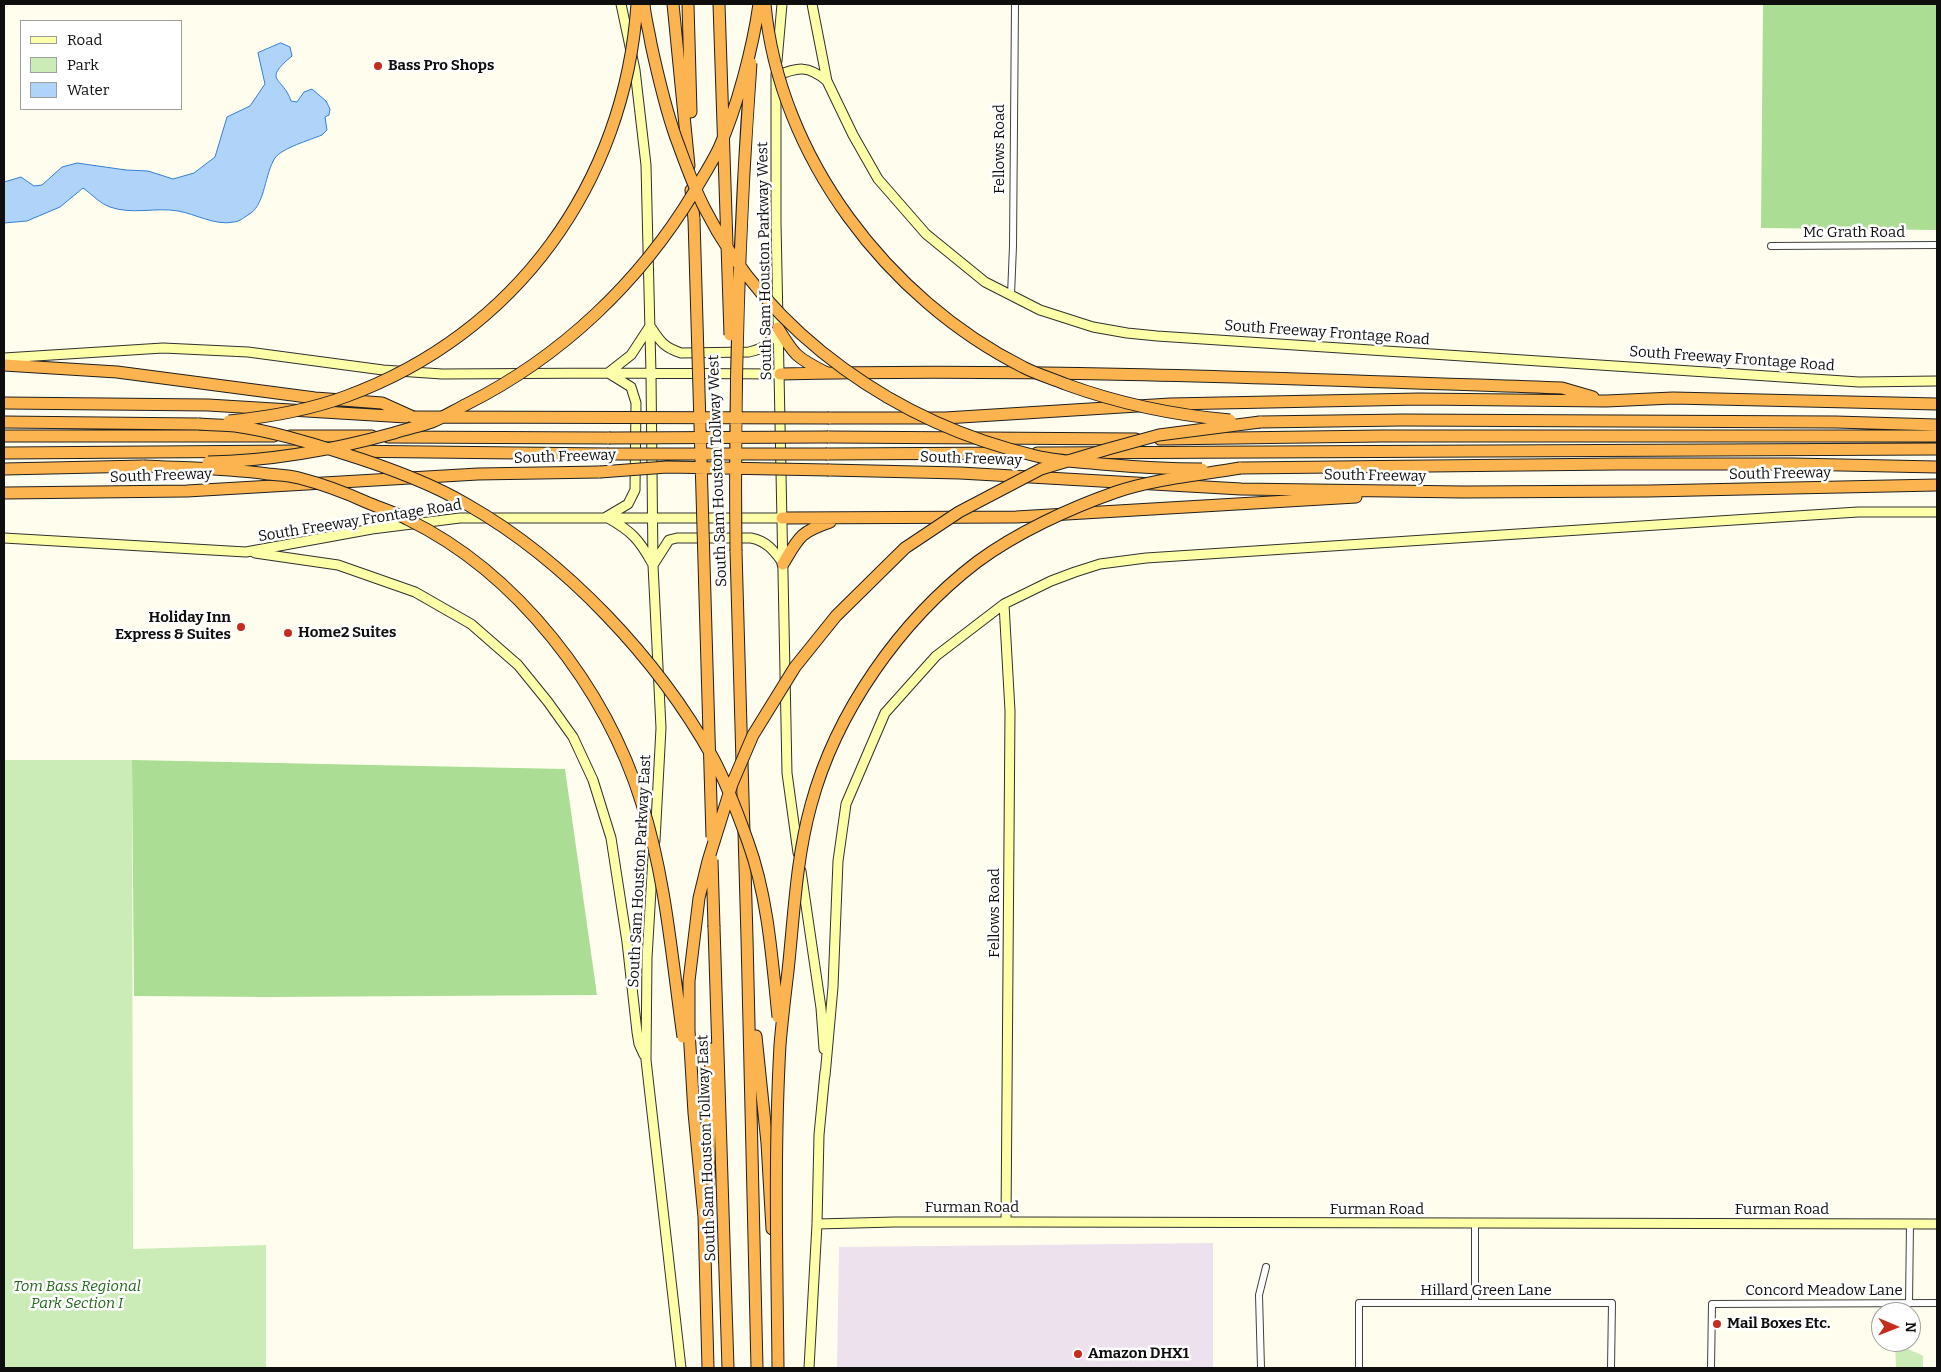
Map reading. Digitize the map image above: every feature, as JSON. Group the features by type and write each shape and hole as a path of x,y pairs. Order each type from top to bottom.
{"highway":[{"path":"199,424 256,418 316,406 345,397 394,377 424,360 486,316 521,282 553,243 574,211 593,174 610,136 627,77 637,4"},
{"path":"644,4 655,64 668,114 687,170 705,210 745,274 800,333 836,364 866,385 897,403 945,426 984,441 1038,456 1069,461 1160,469 1794,464 1937,460"},
{"path":"673,4 694,219"},
{"name":"South Sam Houston Tollway West","path":"688,4 714,927"},
{"name":"South Sam Houston Tollway West","path":"719,4 747,940"},
{"path":"736,551 735,435 737,328 746,138 758,4"},
{"path":"4,469 144,466 284,457 365,441 432,422 500,388 529,369 579,330 653,254 680,215 719,148 739,91 758,4"},
{"path":"765,4 775,58 788,105 805,145 848,217 893,271 916,294 975,339 1018,364 1104,398 1158,411 1206,418 1260,422 1402,420 1836,422 1937,425"},
{"path":"778,328 792,351 799,358 826,373"},
{"path":"4,365 117,372 315,398 382,403 413,418"},
{"path":"780,374 1097,373 1237,376 1562,388 1606,401"},
{"path":"4,404 208,406 413,418 945,418 1170,404 1419,399 1606,401 1673,398 1937,404"},
{"path":"4,422 199,424 236,426 273,434 376,464 415,480 468,504 529,547 599,606 664,683 713,758 749,842 758,876 771,947 780,1044"},
{"path":"707,1368 704,1217 694,1113 689,1030 690,980 696,918 708,861 732,784 753,735 774,699 796,667 836,616 906,548 959,512 1042,469 1159,435 1260,422"},
{"path":"4,436 1114,439 1381,436 1937,436"},
{"path":"4,453 323,450 607,454 827,454 1937,449"},
{"path":"1794,464 1937,467"},
{"path":"144,466 240,470 297,477 337,489 408,519 467,556 524,606 550,635 576,667 616,735 643,806 662,888 694,1113"},
{"name":"South Freeway","path":"4,495 23,493 187,491 478,474 600,472 667,467 881,470 1028,476 1241,489 1463,492 1649,491 1937,485"},
{"path":"778,1368 777,1168 780,1044 795,895 801,849 811,804 824,765 847,714 874,672 905,631 942,592 978,561 1035,527 1079,506 1119,491 1151,483 1240,468"},
{"path":"782,518 1016,516 1463,492"},
{"path":"783,564 801,536 810,528 844,518"},
{"path":"707,1368 714,927"},
{"name":"South Sam Houston Tollway East","path":"714,927 728,1368"},
{"path":"747,940 767,1144 778,1368"},
{"path":"747,940 757,1368"}],"main road":[{"path":"621,4 636,70 646,165 651,374"},
{"name":"South Sam Houston Parkway West","path":"782,4 776,76 776,222 782,518"},
{"name":"South Freeway Frontage Road","path":"812,4 827,81 853,135 878,179 926,234 966,268 985,282 1040,310 1076,322 1127,333 1157,336 1860,382 1937,381"},
{"path":"776,76 797,68 818,73 827,81"},
{"path":"650,325 662,344 670,350 681,353 749,352 759,350 768,345 778,328"},
{"path":"608,373 631,355 650,325"},
{"path":"4,358 163,348 248,352 383,370 442,374 780,374"},
{"path":"608,373 631,387 636,403 635,490 628,504 606,517 633,534 642,544 653,565 669,540 677,538 751,538 762,540 774,551 783,564"},
{"name":"South Sam Houston Parkway East","path":"651,374 653,565 661,728 646,958 646,1060 681,1368"},
{"path":"809,1368 817,1224 819,1135 833,987 838,861 846,804 885,713 936,656 1004,604 1051,580 1075,572 1100,564 1146,558 1852,513 1937,512"},
{"name":"South Freeway Frontage Road","path":"4,538 246,552 372,530 460,518 782,518"},
{"path":"782,518 787,773 821,1008 825,1076"},
{"path":"246,552 338,565 415,592 471,624 518,665 548,702 573,737 589,772 611,838 627,942 637,1032 639,1044 646,1060"},
{"name":"Fellows Road","path":"1004,604 1010,711 1006,1222"},
{"name":"Furman Road","path":"817,1224 1006,1222 1937,1224"}],"street":[{"name":"Fellows Road","path":"1011,295 1015,4"},
{"name":"Mc Grath Road","path":"1771,246 1937,245"},
{"path":"1475,1224 1475,1303"},
{"path":"1909,1302 1910,1224"},
{"path":"1261,1368 1259,1295 1266,1268"},
{"name":"Hillard Green Lane","path":"1359,1368 1359,1303 1612,1303 1611,1368"},
{"name":"Concord Meadow Lane","path":"1711,1368 1712,1304 1871,1303"},
{"name":"Concord Meadow Lane","path":"1921,1303 1937,1303"}],"shaded area":[{"path":"1213,1243 1213,1368 837,1368 839,1247"}],"green space":[{"path":"1763,4 1937,4 1937,230 1761,228"},
{"name":"Tom Bass Regional Park Section I","path":"4,760 132,760 133,1249 266,1245 266,1368 4,1368"},
{"path":"132,760 565,769 597,995 134,996"},
{"path":"1895,1352 1914,1352 1923,1356 1923,1368 1896,1368"}],"water":[{"path":"281,43 290,47 292,56 278,70 277,79 291,101 297,102 304,92 312,89 326,101 330,109 329,115 325,117 327,130 322,135 284,151 275,158 256,208 242,219 227,223 178,211 118,209 103,203 83,188 60,207 27,221 4,223 4,182 21,177 34,186 42,185 62,167 77,163 148,171 173,179 194,173 215,157 227,117 250,106 265,84 258,53"}],"place":[{"name":"Bass Pro Shops","path":"378,66"},
{"name":"Holiday Inn Express & Suites","path":"241,627"},
{"name":"Home2 Suites","path":"288,633"},
{"name":"Mail Boxes Etc.","path":"1717,1324"},
{"name":"Amazon DHX1","path":"1078,1354"}]}
